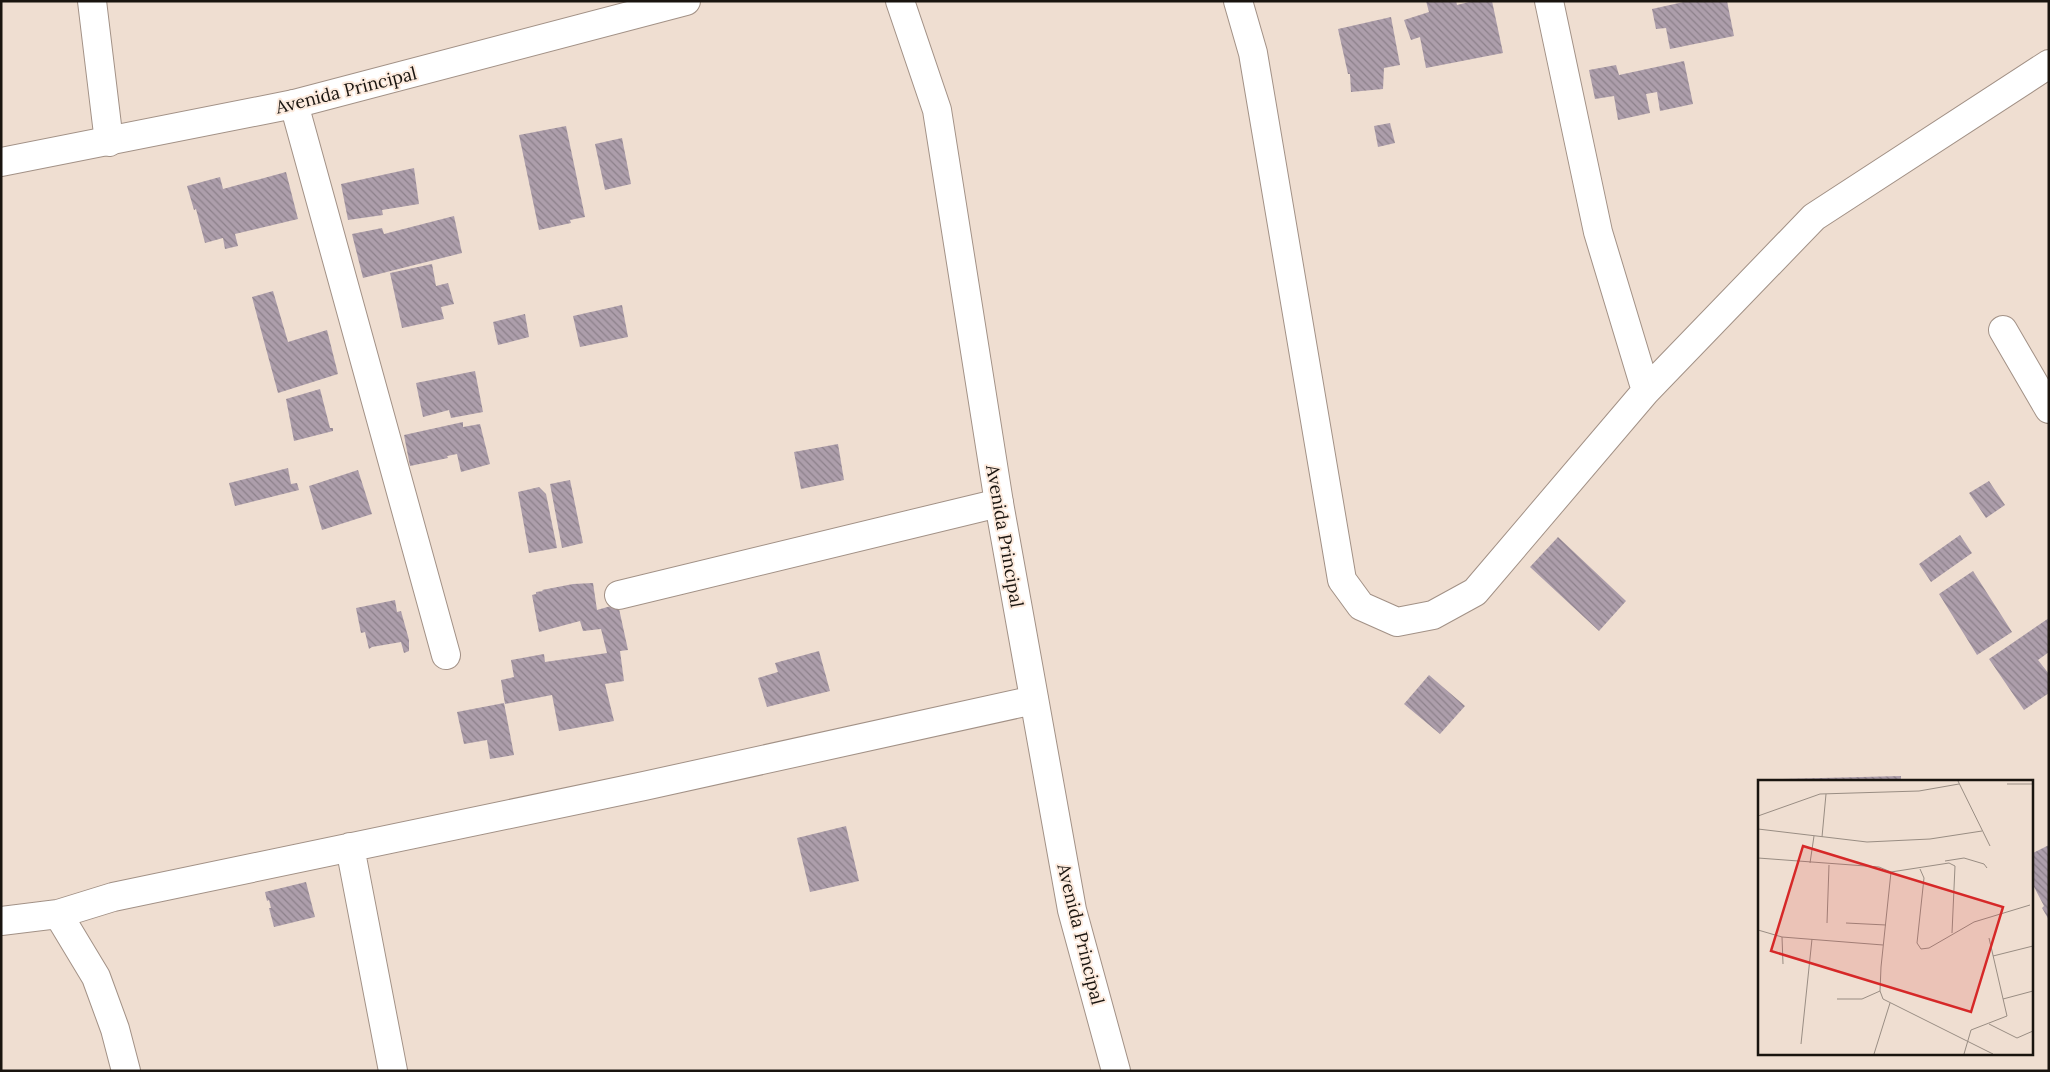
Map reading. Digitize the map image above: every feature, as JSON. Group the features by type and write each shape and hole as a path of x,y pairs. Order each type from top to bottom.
{"street":[{"path":"92,1 109,142"},
{"name":"Avenida Principal","path":"1,162 294,104 686,1"},
{"name":"Avenida Principal","path":"900,1 937,110 999,503 1072,910 1116,1071"},
{"path":"1238,1 1253,53 1342,580 1361,606 1397,622 1433,615 1475,592 1646,391 1814,217 2049,64"},
{"path":"1549,1 1598,232 1646,391"},
{"path":"294,104 446,654"},
{"path":"2003,330 2049,409"},
{"path":"619,595 999,503"},
{"path":"1,921 58,914 113,896 644,786 1034,700"},
{"path":"350,847 393,1071"},
{"path":"58,914 96,977 115,1029 126,1071"}],"building":[{"path":"1426,1 1456,1 1457,5 1473,1 1492,1 1503,53 1426,68 1420,37 1411,40 1404,20 1429,12"},
{"path":"1688,1 1727,1 1734,36 1670,49 1666,28 1656,29 1652,9"},
{"path":"1391,17 1400,65 1384,68 1383,89 1351,92 1350,74 1348,74 1338,29"},
{"path":"1684,61 1693,104 1660,111 1657,92 1646,94 1650,113 1618,120 1614,96 1595,99 1589,70 1616,65 1619,75"},
{"path":"1390,123 1395,143 1378,147 1374,126"},
{"path":"566,126 585,217 570,220 571,223 539,230 519,135"},
{"path":"622,138 631,184 605,190 595,144"},
{"path":"414,168 419,204 382,210 383,215 348,220 341,184"},
{"path":"286,172 298,219 235,234 238,246 225,249 223,238 205,243 196,209 194,210 187,186 220,177 223,189"},
{"path":"454,216 462,253 363,278 352,234 382,228 384,234"},
{"path":"432,264 436,286 448,283 454,304 441,307 444,319 402,328 390,273"},
{"path":"273,291 288,342 327,330 338,374 278,393 252,297"},
{"path":"622,305 628,337 580,347 573,316"},
{"path":"525,314 529,337 498,345 493,322"},
{"path":"475,371 483,412 451,418 449,410 423,417 416,383"},
{"path":"320,389 330,428 333,428 333,431 294,441 286,399"},
{"path":"463,422 463,427 480,424 490,464 461,472 457,454 447,456 448,458 410,466 404,435"},
{"path":"838,444 844,480 801,489 794,452"},
{"path":"288,468 291,484 297,483 299,490 235,506 229,483"},
{"path":"358,470 372,514 322,530 309,486"},
{"path":"570,480 583,543 562,548 550,484"},
{"path":"1989,481 2005,505 1986,518 1969,493"},
{"path":"539,487 546,494 557,548 529,553 518,492"},
{"path":"1960,535 1972,553 1931,582 1919,564"},
{"path":"1558,537 1626,601 1599,631 1530,567"},
{"path":"1973,571 2012,632 1977,655 1939,594"},
{"path":"593,583 597,610 618,604 628,650 620,651 624,681 605,684 614,721 559,731 552,695 505,704 501,680 514,677 511,660 544,654 545,662 607,653 601,629 583,631 580,621 539,632 532,595 542,590 573,584"},
{"path":"395,600 397,612 401,611 409,640 409,651 404,653 401,642 369,649 365,632 361,633 356,608"},
{"path":"2049,618 2049,652 2038,660 2049,674 2049,693 2024,710 1989,659"},
{"path":"819,651 830,691 767,707 758,678 778,672 775,663"},
{"path":"1429,675 1465,706 1440,734 1404,704"},
{"path":"504,703 514,755 490,759 487,740 464,744 457,712"},
{"path":"1901,776 1901,780 1782,779"},
{"path":"846,826 859,881 810,892 797,838"},
{"path":"2049,845 2049,920 2032,883 2032,854"},
{"path":"306,882 315,917 274,927 269,900 267,901 265,892"}]}
